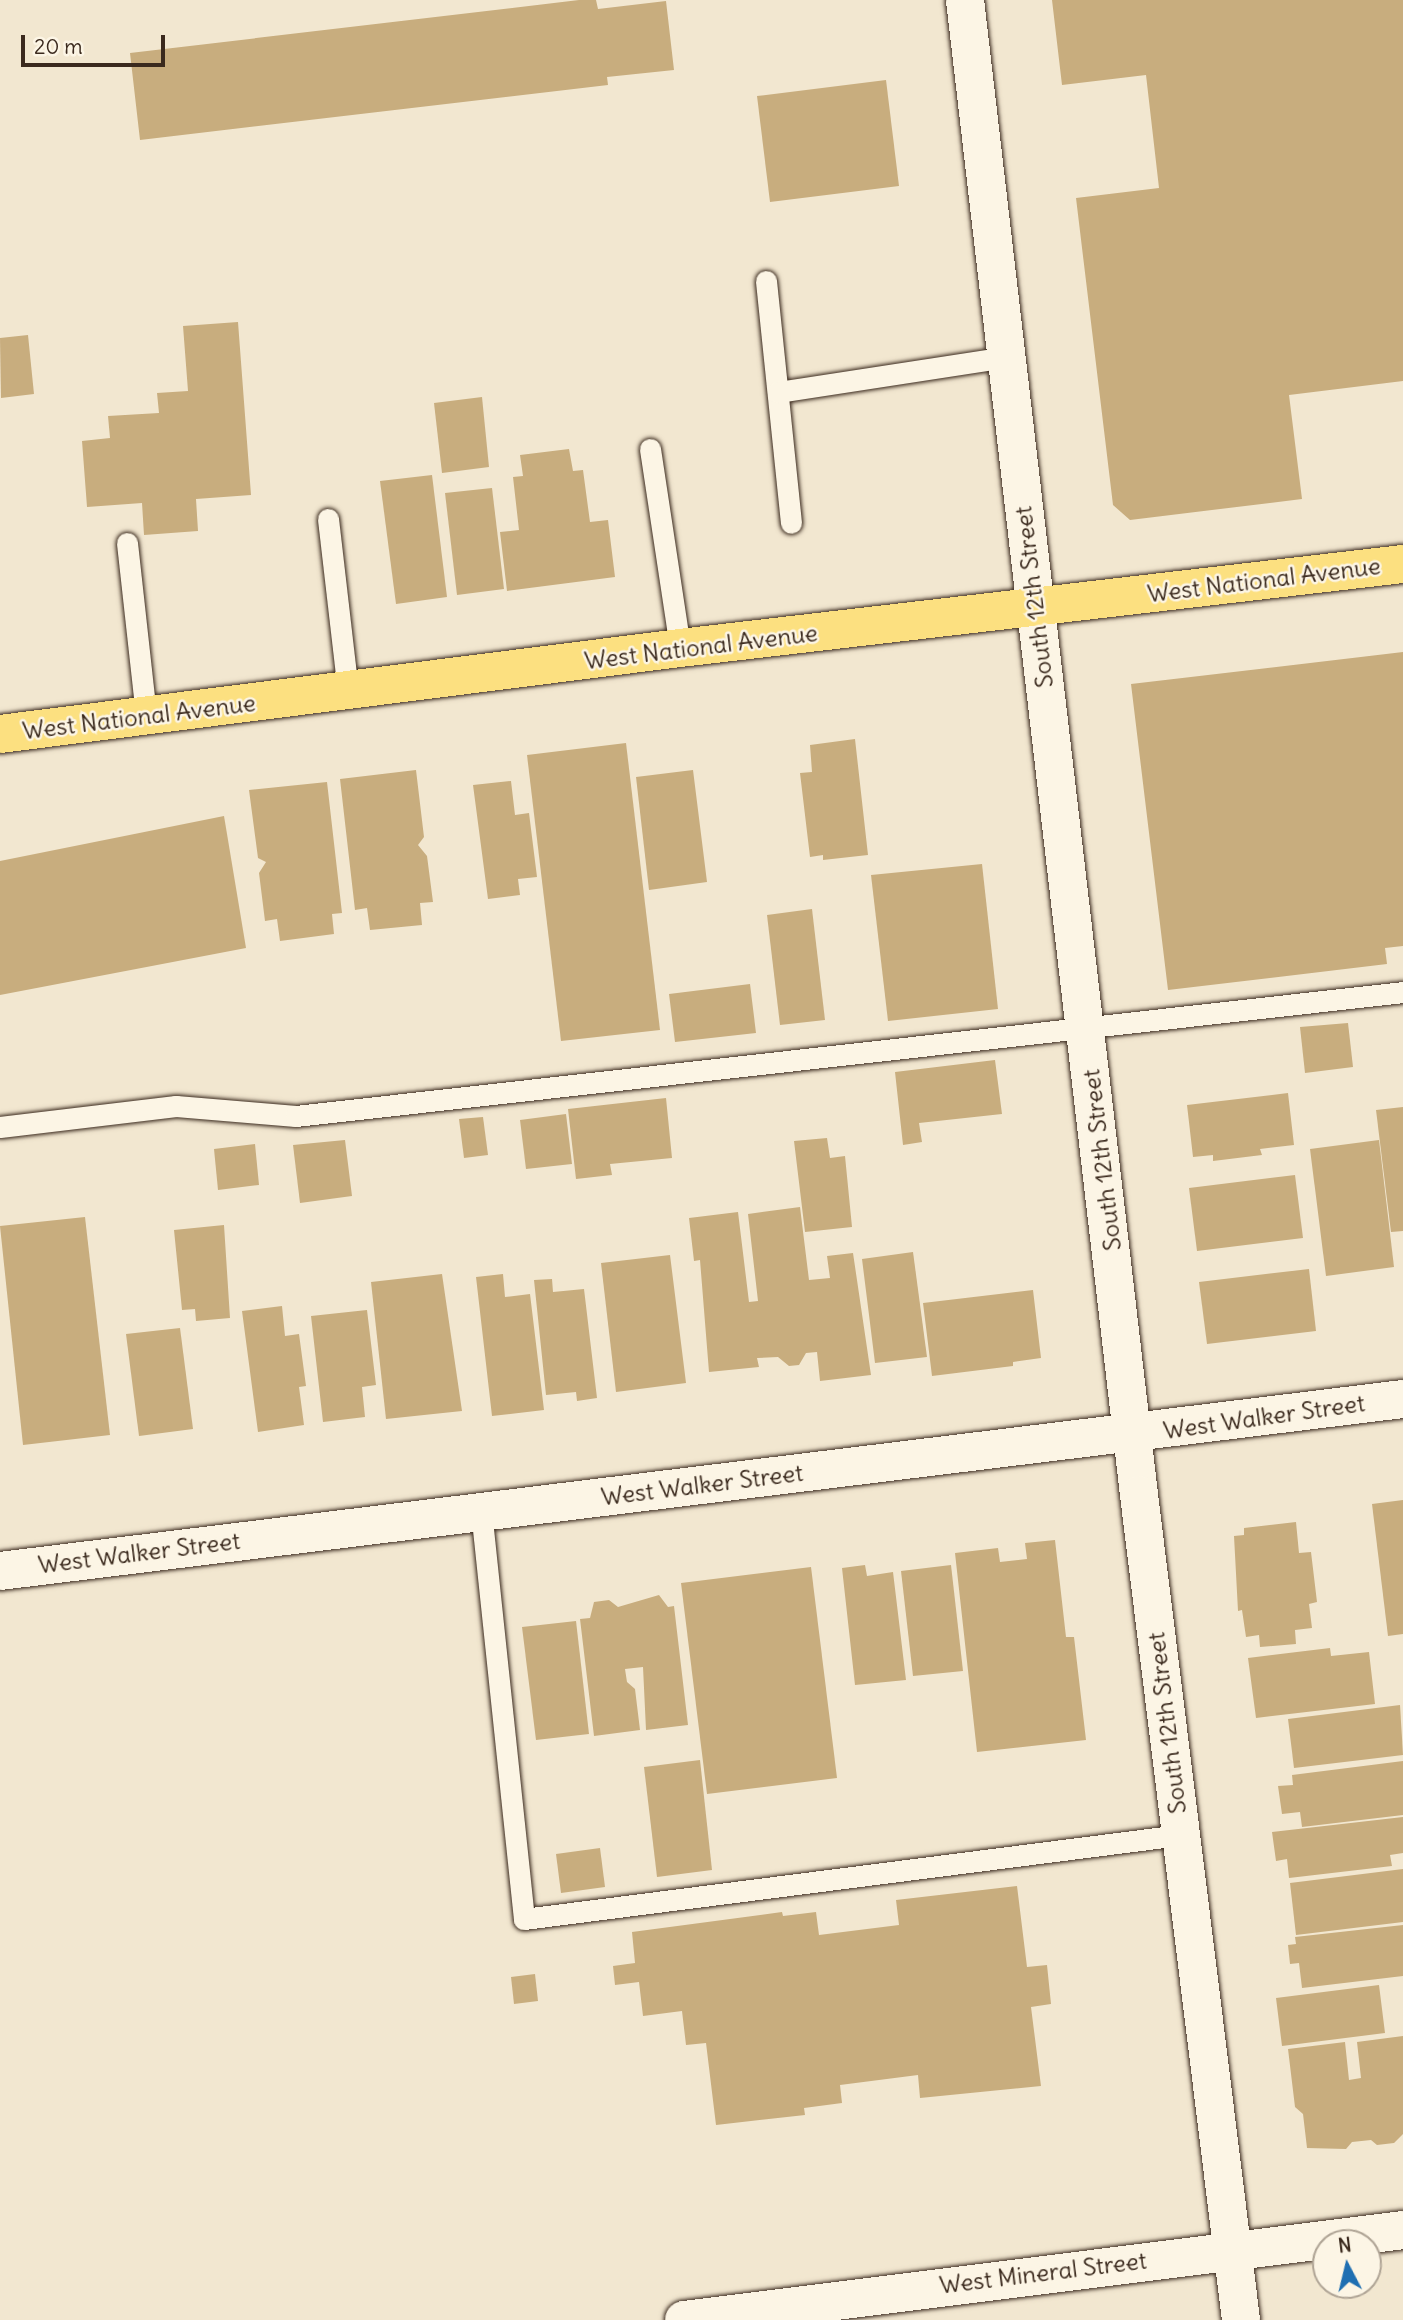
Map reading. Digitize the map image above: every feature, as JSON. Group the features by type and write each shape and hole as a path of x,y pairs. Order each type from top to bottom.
{"main road":[{"name":"West National Avenue","path":"0,734 146,713 348,691 680,648 1403,564"}],"street":[{"name":"South 12th Street","path":"965,0 1180,1835 1241,2320"},
{"name":"West Walker Street","path":"0,1571 481,1510 1134,1435 1403,1399"},
{"name":"West Mineral Street","path":"684,2320 1403,2230"}],"lane":[{"path":"766,281 791,523"},
{"path":"778,392 1006,357"},
{"path":"650,449 680,648"},
{"path":"328,519 348,691"},
{"path":"127,543 146,713"},
{"path":"0,1127 176,1106 296,1116 1086,1031 1403,992"},
{"path":"481,1510 524,1919 1180,1835"}],"building":[{"path":"596,0 598,9 666,1 674,70 607,77 608,85 140,140 130,53"},
{"path":"1052,0 1403,0 1403,381 1289,395 1302,499 1130,520 1113,505 1076,198 1159,188 1146,75 1062,85"},
{"path":"886,80 899,186 770,202 757,96"},
{"path":"238,322 251,495 196,499 198,531 144,535 142,503 87,507 82,441 110,438 108,416 159,413 157,393 188,391 183,326"},
{"path":"28,335 34,394 1,398 0,338"},
{"path":"482,397 489,467 442,473 434,403"},
{"path":"569,449 573,471 583,470 590,522 608,520 615,577 507,591 500,532 519,530 513,477 523,476 520,455"},
{"path":"432,475 447,597 396,604 380,481"},
{"path":"492,488 504,589 457,595 445,493"},
{"path":"1403,652 1403,946 1385,948 1387,964 1168,990 1131,684"},
{"path":"855,739 868,855 823,860 823,855 810,857 800,773 812,772 810,745"},
{"path":"626,743 660,1030 561,1041 527,755"},
{"path":"416,770 424,837 418,845 427,856 433,902 420,903 422,925 370,930 367,908 355,910 340,779"},
{"path":"693,770 707,882 649,890 636,777"},
{"path":"511,781 515,815 529,813 537,877 518,879 520,895 488,899 473,785"},
{"path":"327,782 342,913 332,914 334,934 280,941 277,919 265,921 259,873 266,862 258,858 249,790"},
{"path":"224,816 246,948 0,995 0,861"},
{"path":"982,864 998,1009 888,1021 871,875"},
{"path":"812,909 825,1020 780,1025 767,915"},
{"path":"750,984 756,1033 675,1042 669,994"},
{"path":"1348,1023 1353,1067 1305,1073 1300,1027"},
{"path":"995,1060 1002,1114 919,1123 922,1142 903,1145 895,1072"},
{"path":"1288,1093 1294,1145 1260,1149 1262,1155 1213,1161 1213,1155 1193,1157 1187,1105"},
{"path":"666,1098 672,1158 610,1164 612,1175 576,1179 568,1109"},
{"path":"1403,1107 1403,1231 1391,1232 1376,1110"},
{"path":"566,1114 572,1164 526,1169 520,1120"},
{"path":"483,1117 488,1155 464,1158 459,1119"},
{"path":"827,1138 830,1158 845,1156 852,1227 805,1232 794,1141"},
{"path":"345,1140 352,1196 300,1203 293,1145"},
{"path":"1379,1140 1394,1267 1326,1276 1310,1149"},
{"path":"255,1144 259,1185 218,1190 214,1149"},
{"path":"1295,1175 1303,1238 1197,1251 1189,1188"},
{"path":"800,1207 809,1280 830,1278 827,1256 853,1253 871,1375 820,1381 817,1352 806,1353 799,1365 789,1366 778,1357 757,1358 759,1367 709,1372 700,1260 694,1261 689,1218 738,1212 749,1302 758,1301 748,1214"},
{"path":"85,1217 110,1435 23,1445 0,1226"},
{"path":"224,1225 230,1318 196,1321 195,1309 182,1310 174,1230"},
{"path":"913,1252 927,1357 875,1363 862,1259"},
{"path":"670,1255 686,1383 616,1392 601,1263"},
{"path":"1309,1269 1316,1331 1207,1344 1199,1282"},
{"path":"442,1274 462,1411 386,1419 371,1282"},
{"path":"503,1274 505,1297 530,1294 544,1410 492,1416 476,1277"},
{"path":"552,1279 553,1292 584,1289 597,1398 577,1401 576,1392 546,1395 534,1280"},
{"path":"1033,1290 1041,1358 1013,1362 1013,1366 932,1376 923,1303"},
{"path":"282,1306 285,1336 299,1334 306,1386 299,1387 304,1425 258,1432 242,1311"},
{"path":"367,1310 376,1385 362,1387 365,1417 323,1422 311,1316"},
{"path":"180,1328 193,1429 139,1436 126,1334"},
{"path":"1403,1500 1403,1634 1388,1636 1372,1504"},
{"path":"1296,1522 1299,1553 1311,1552 1317,1602 1309,1604 1312,1628 1295,1630 1296,1644 1260,1647 1259,1635 1246,1637 1242,1610 1238,1611 1234,1536 1244,1535 1244,1528"},
{"path":"1055,1540 1066,1637 1074,1637 1086,1740 977,1752 955,1553 998,1548 1000,1562 1027,1559 1025,1543"},
{"path":"865,1565 867,1576 893,1572 906,1680 855,1685 842,1568"},
{"path":"951,1565 963,1671 913,1676 901,1571"},
{"path":"811,1567 837,1778 707,1794 681,1583"},
{"path":"659,1595 668,1607 674,1606 688,1725 646,1730 643,1667 625,1669 627,1682 635,1689 640,1730 594,1736 580,1619 590,1618 594,1602 609,1600 618,1607"},
{"path":"576,1621 589,1734 536,1740 522,1627"},
{"path":"1330,1648 1331,1656 1369,1652 1375,1704 1256,1718 1248,1658"},
{"path":"1400,1705 1403,1755 1294,1768 1288,1719"},
{"path":"700,1760 712,1870 657,1877 644,1767"},
{"path":"1403,1761 1403,1815 1302,1827 1300,1812 1282,1814 1278,1786 1293,1785 1292,1775"},
{"path":"1403,1817 1403,1853 1390,1855 1392,1866 1289,1878 1287,1859 1276,1861 1272,1832"},
{"path":"600,1848 605,1887 561,1893 556,1854"},
{"path":"1403,1869 1403,1922 1296,1935 1290,1883"},
{"path":"1017,1886 1027,1967 1047,1965 1051,2004 1031,2007 1041,2086 920,2098 918,2075 840,2085 842,2103 804,2108 805,2115 716,2125 706,2043 686,2045 682,2011 643,2016 639,1982 615,1985 613,1966 635,1963 632,1932 782,1912 783,1916 816,1912 819,1935 899,1925 896,1900"},
{"path":"1403,1925 1403,1976 1302,1988 1299,1963 1290,1964 1288,1945 1296,1944 1295,1937"},
{"path":"535,1974 538,2001 514,2004 511,1977"},
{"path":"1379,1985 1385,2033 1282,2046 1276,1998"},
{"path":"1403,2036 1403,2134 1394,2143 1377,2145 1371,2140 1352,2142 1346,2149 1307,2148 1303,2114 1295,2107 1288,2049 1345,2042 1349,2080 1361,2078 1357,2042"}]}
